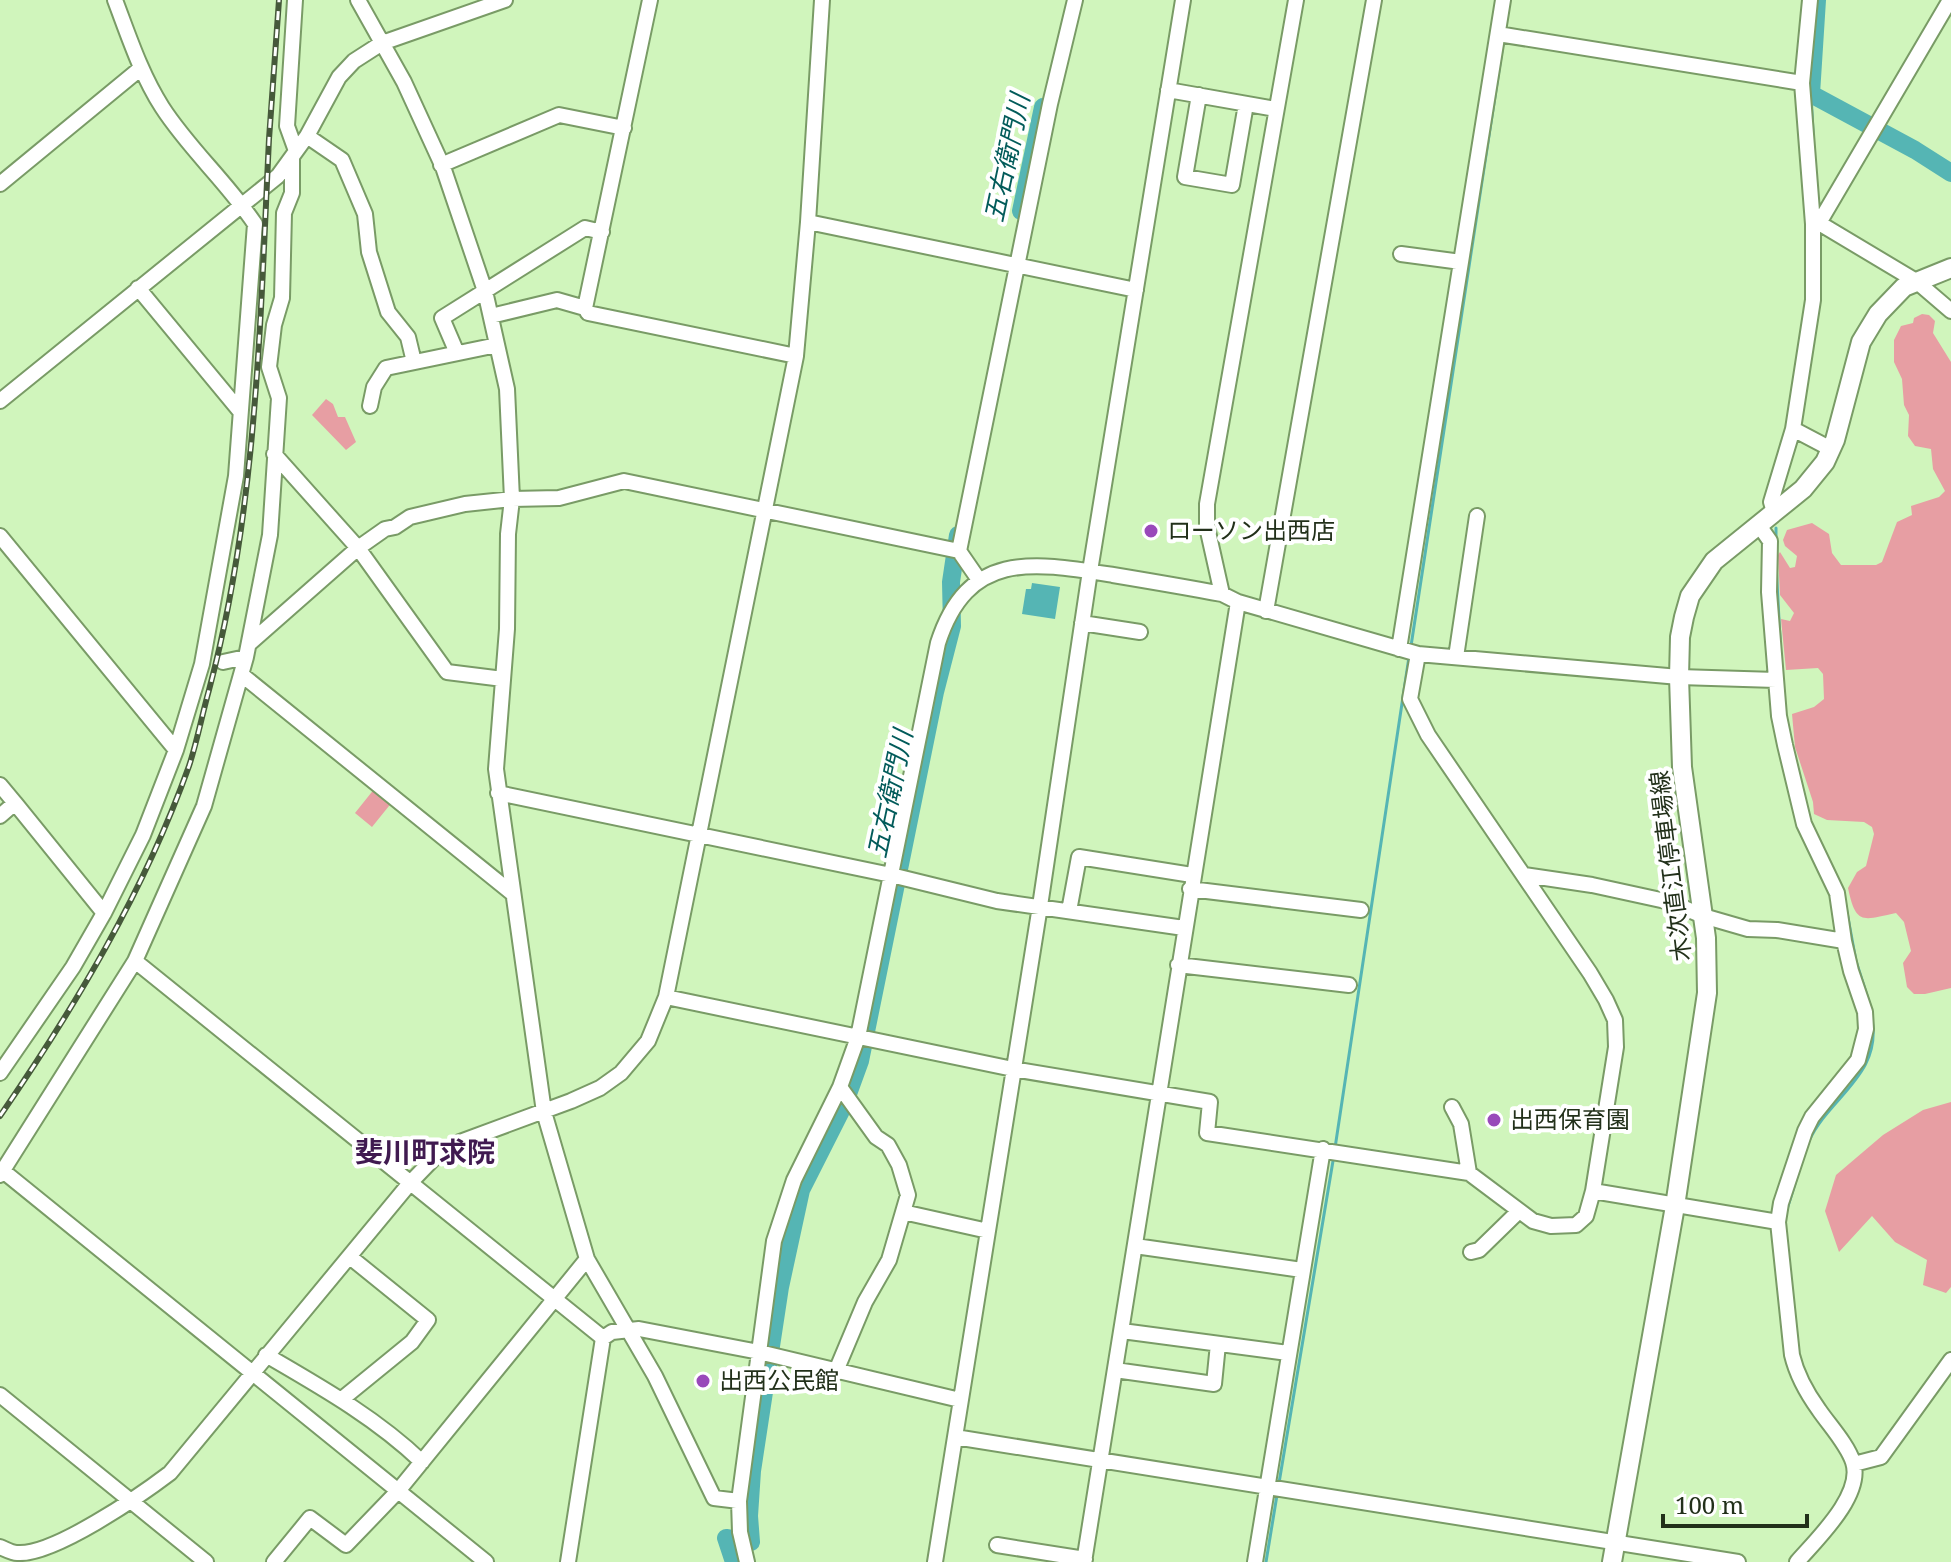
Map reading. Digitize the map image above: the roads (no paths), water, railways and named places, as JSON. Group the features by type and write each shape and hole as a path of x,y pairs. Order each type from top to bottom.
{"main road":[{"name":"木次直江停車場線","path":"1612,1562 1675,1206 1707,993 1703,916 1682,767 1680,637 1690,596 1714,561 1803,489 1825,462 1861,342 1890,299 1916,281 1951,268"}],"street":[{"path":"0,1073 73,967 104,913 143,835 213,663 236,476 255,224 163,109 141,68 115,0"},
{"path":"295,0 287,126 294,154 292,193 284,213 282,298 274,325 269,367 279,398 270,535 242,675 204,806 135,961 2,1173 486,1562"},
{"path":"358,0 404,82 441,165 485,291 507,389 512,499 508,534 507,629 496,769 544,1112 587,1259 655,1376 714,1498 739,1501"},
{"path":"0,401 278,176 307,136 339,77 354,61 382,43 505,0"},
{"path":"585,308 650,0"},
{"path":"0,1547 17,1553 40,1550 132,1502 170,1473 251,1372 437,1155 600,1088 621,1073 648,1041 666,997 796,356 822,0"},
{"path":"959,551 1016,266 1075,0"},
{"path":"935,1562 1183,0"},
{"path":"1222,594 1207,527 1207,504 1296,0"},
{"path":"1266,611 1374,0"},
{"path":"1399,649 1503,0"},
{"path":"1774,512 1771,502 1793,429 1813,300 1816,224 1802,83 1810,0"},
{"path":"1816,224 1950,0"},
{"path":"1498,34 1802,83"},
{"path":"0,184 141,68"},
{"path":"1168,90 1276,109"},
{"path":"1199,95 1185,177 1232,185 1246,104"},
{"path":"441,165 559,115 624,128"},
{"path":"307,136 342,160 365,214 369,252 388,312 408,337 414,362"},
{"path":"808,222 1136,290"},
{"path":"1816,224 1916,281 1951,311"},
{"path":"457,353 442,318 585,228 602,232"},
{"path":"1401,254 1461,262"},
{"path":"138,288 239,410"},
{"path":"491,316 557,300 585,308 588,313 796,356"},
{"path":"370,406 374,387 386,368 497,345"},
{"path":"1793,429 1831,449"},
{"path":"274,454 358,548 447,672 503,679"},
{"path":"213,663 248,650 358,548 385,529 395,527 410,517 465,504 559,498 624,481 959,551 979,580"},
{"path":"1456,657 1477,516"},
{"path":"1758,524 1770,541 1769,592 1779,716 1804,824 1837,893 1851,971 1865,1012 1864,1044 1850,1073 1812,1117 1805,1131 1792,1163 1778,1222 1796,1373 1854,1464 1847,1499 1797,1562"},
{"path":"0,536 176,750"},
{"path":"1192,588 1206,579 1214,562"},
{"path":"747,1562 740,1532 739,1501 774,1241 794,1180 840,1087 858,1037 938,643 954,603 979,580 1002,570 1026,565 1090,571 1222,594 1266,611 1418,654 1679,677 1776,680"},
{"path":"997,1545 1084,1560 1238,602"},
{"path":"1082,623 1140,632"},
{"path":"666,997 1013,1069 1210,1102 1207,1133 1469,1173 1533,1221 1551,1226 1576,1225 1586,1216 1593,1191 1616,1047 1615,1020 1590,973 1428,735 1410,699 1418,654"},
{"path":"242,675 512,893"},
{"path":"0,785 104,913"},
{"path":"498,793 891,875 997,901 1184,928"},
{"path":"0,816 15,803"},
{"path":"1069,911 1079,857 1191,882 1361,910"},
{"path":"1524,875 1592,885 1670,902 1703,916 1748,929 1777,930 1844,941"},
{"path":"135,961 603,1338"},
{"path":"1178,965 1349,985"},
{"path":"836,1371 865,1302 889,1260 908,1195 899,1165 888,1145 876,1137 840,1087"},
{"path":"1452,1107 1461,1124 1469,1173"},
{"path":"1255,1562 1323,1149"},
{"path":"1593,1191 1778,1222"},
{"path":"1471,1252 1479,1250 1519,1211"},
{"path":"903,1212 988,1231"},
{"path":"1135,1246 1302,1270"},
{"path":"342,1399 412,1342 428,1320 350,1257"},
{"path":"274,1562 310,1518 346,1545 398,1491 587,1259"},
{"path":"568,1562 603,1338 612,1332 639,1329 759,1352 960,1400"},
{"path":"1122,1331 1288,1353"},
{"path":"1115,1370 1214,1384 1218,1344"},
{"path":"266,1355 342,1399 422,1462"},
{"path":"1854,1464 1881,1457 1951,1360"},
{"path":"0,1395 206,1562"},
{"path":"955,1437 1738,1562"}],"water":[{"path":"1032,583 1060,587 1055,619 1022,614 1026,589 1031,589"}],"waterway":[{"path":"1817,0 1811,94 1951,173"},
{"path":"1411,646 1503,44"},
{"path":"1811,94 1813,132"},
{"name":"五右衛門川","path":"1021,211 1043,107"},
{"path":"1776,528 1776,539"},
{"name":"五右衛門川","path":"734,1562 726,1538 751,1542 752,1471 780,1287 801,1190 844,1105 860,1061 935,692 952,626 951,582 958,535"},
{"path":"1776,563 1780,639"},
{"path":"1335,1148 1409,657"},
{"path":"1844,896 1856,961 1870,1005"},
{"path":"1786,1212 1809,1141 1818,1125 1862,1071 1869,1056 1873,1039 1872,1020"},
{"path":"1279,1483 1334,1155"},
{"path":"1266,1562 1277,1495"}],"railway":[{"path":"0,1116 55,1033 106,947 151,859 195,748 225,622 247,485 259,347 279,0"}],"place":[{"name":"ローソン出西店","path":"1151,531"},
{"name":"出西保育園","path":"1494,1120"},
{"name":"出西公民館","path":"703,1381"}],"district":[{"name":"斐川町求院","path":"425,1152"}]}
